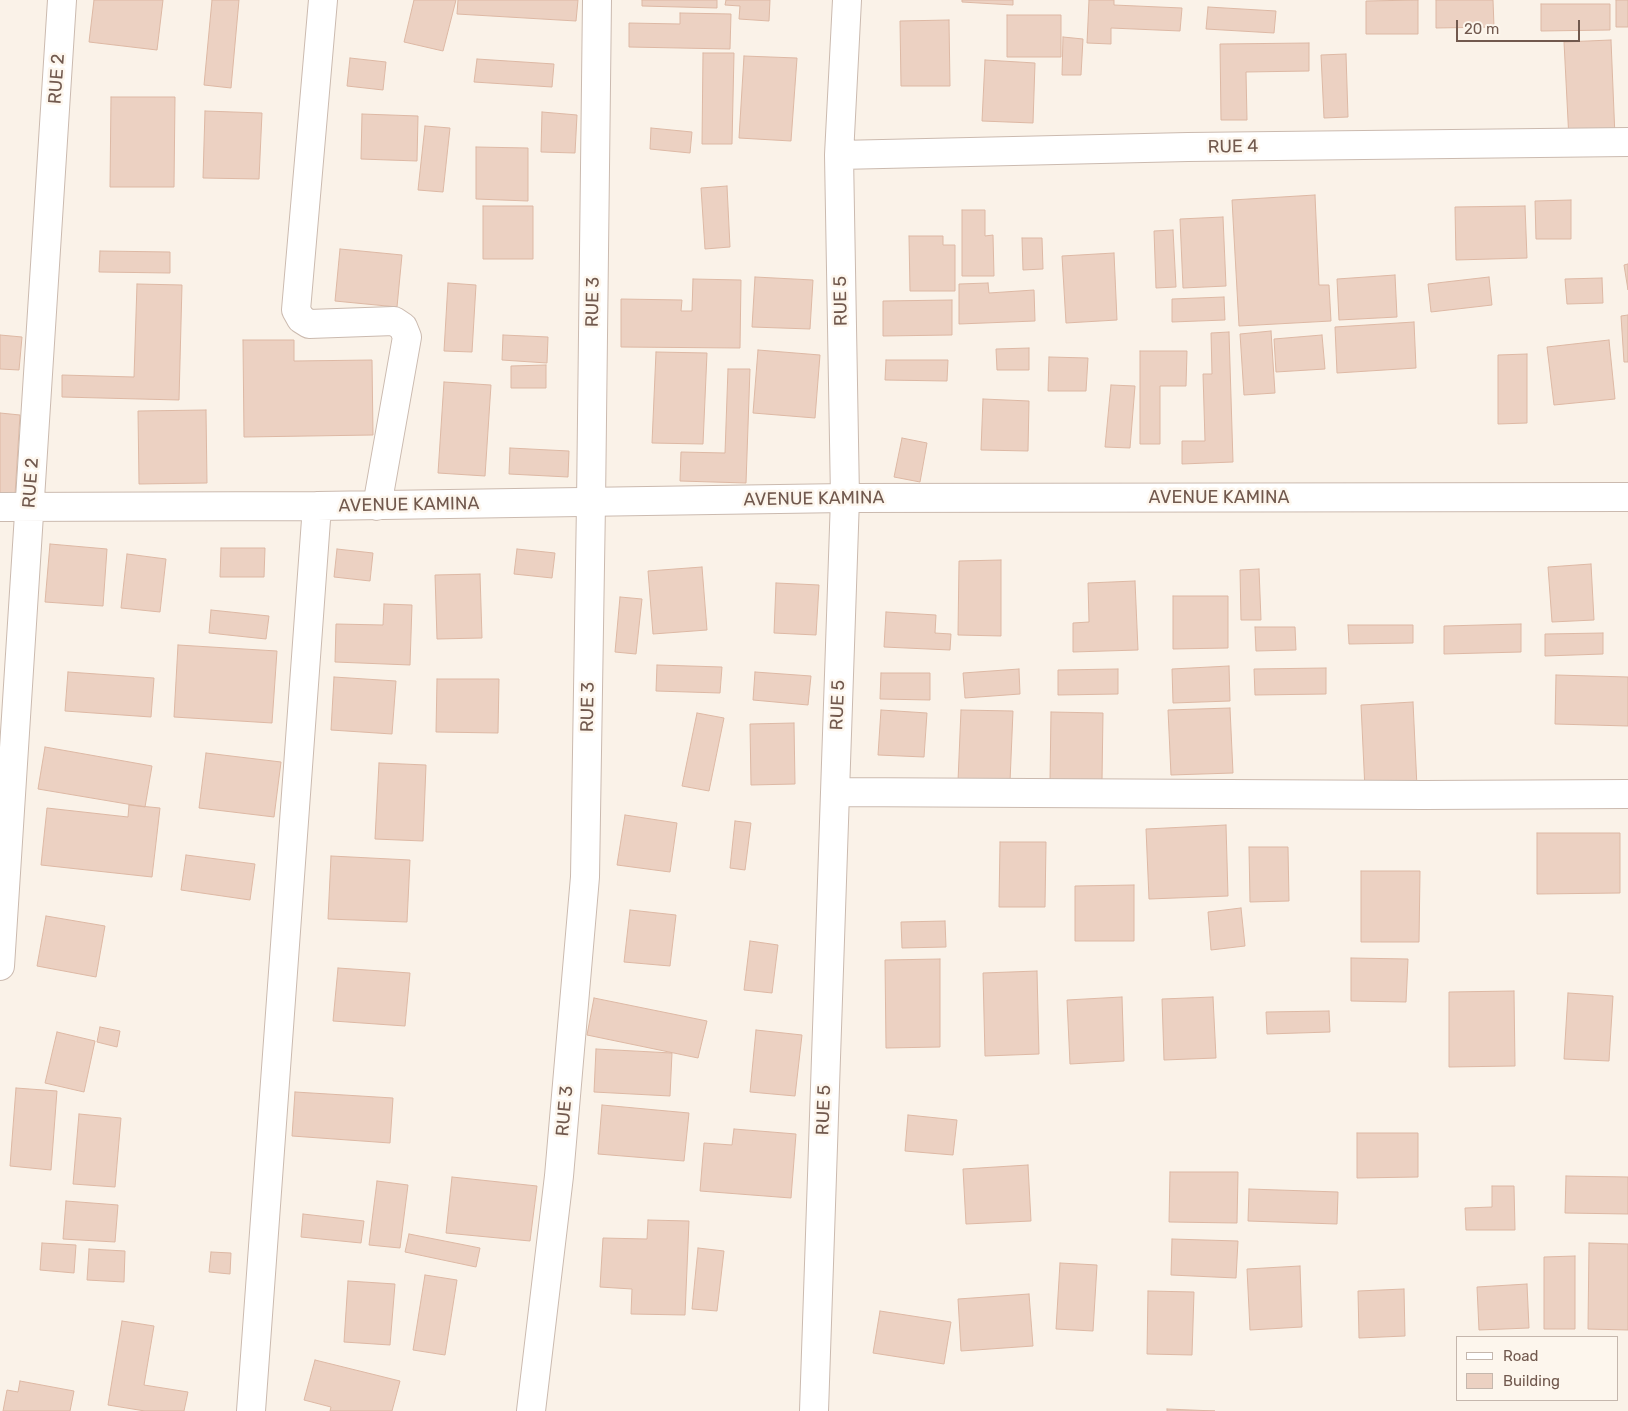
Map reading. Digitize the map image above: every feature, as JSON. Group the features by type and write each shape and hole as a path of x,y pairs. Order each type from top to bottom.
{"street":[{"name":"RUE 2","path":"0,966 62,0"},
{"path":"323,0 296,310 301,319 309,324 394,321 403,327 407,337 377,506"},
{"name":"RUE 3","path":"531,1411 560,1176 585,877 597,0"},
{"name":"RUE 5","path":"814,1411 845,498 839,155 847,0"},
{"name":"RUE 4","path":"839,155 1178,147 1628,142"},
{"name":"AVENUE KAMINA","path":"0,507 377,506 845,498 1628,497"},
{"path":"251,1411 317,506"},
{"path":"835,792 1414,795 1628,794"}],"building":[{"path":"94,0 163,0 157,50 89,42"},
{"path":"212,0 239,0 231,88 204,85"},
{"path":"414,0 456,0 443,51 404,42"},
{"path":"458,0 578,0 576,21 457,14"},
{"path":"642,0 717,0 717,8 642,6"},
{"path":"726,0 770,0 769,21 739,19 740,6 725,5"},
{"path":"962,0 1013,0 1013,5 962,2"},
{"path":"1089,0 1114,0 1114,5 1182,8 1180,31 1111,28 1111,44 1087,43"},
{"path":"1418,0 1418,34 1366,34 1366,1"},
{"path":"1436,0 1493,0 1494,27 1436,28"},
{"path":"1616,0 1628,0 1628,27 1616,27"},
{"path":"1541,4 1610,4 1610,30 1541,31"},
{"path":"1208,7 1276,11 1274,33 1206,29"},
{"path":"680,13 731,14 730,49 629,47 629,23 680,24"},
{"path":"1007,15 1061,15 1061,57 1007,57"},
{"path":"949,20 950,86 901,86 900,21"},
{"path":"1063,37 1083,39 1081,75 1062,75"},
{"path":"1611,40 1615,137 1569,140 1564,42"},
{"path":"1309,43 1309,71 1246,72 1247,120 1221,120 1220,44"},
{"path":"703,53 734,53 732,144 702,144"},
{"path":"1346,54 1348,117 1324,118 1321,55"},
{"path":"744,56 797,58 791,141 739,138"},
{"path":"350,58 386,62 383,90 347,86"},
{"path":"477,59 554,64 552,87 474,82"},
{"path":"985,60 1035,63 1033,123 982,121"},
{"path":"111,97 175,97 174,187 110,187"},
{"path":"205,111 262,113 259,179 203,178"},
{"path":"542,112 577,115 575,153 541,152"},
{"path":"362,114 418,116 417,161 361,159"},
{"path":"425,126 450,128 443,192 418,190"},
{"path":"651,128 692,132 690,153 650,149"},
{"path":"476,147 528,148 528,201 476,199"},
{"path":"727,186 730,247 705,249 701,188"},
{"path":"1315,195 1319,285 1329,285 1331,321 1239,326 1232,200"},
{"path":"1571,200 1571,239 1536,239 1535,201"},
{"path":"483,206 533,206 533,259 483,259"},
{"path":"1525,206 1527,258 1456,260 1455,207"},
{"path":"962,210 985,210 985,236 993,235 994,276 962,276"},
{"path":"1223,217 1226,286 1183,288 1180,219"},
{"path":"1173,230 1176,287 1156,288 1154,231"},
{"path":"909,236 943,236 943,245 955,245 955,291 910,291"},
{"path":"1022,238 1042,238 1043,269 1023,270"},
{"path":"340,249 402,255 397,307 335,301"},
{"path":"100,251 170,252 170,273 99,272"},
{"path":"1114,253 1117,320 1066,323 1062,256"},
{"path":"1628,264 1628,290 1624,265"},
{"path":"1395,275 1397,317 1339,320 1337,279"},
{"path":"755,277 813,280 810,329 752,327"},
{"path":"1489,277 1492,305 1431,312 1428,284"},
{"path":"1602,278 1603,303 1567,304 1565,279"},
{"path":"693,279 741,280 740,348 621,347 621,299 682,300 681,311 692,311"},
{"path":"448,283 476,285 472,352 444,351"},
{"path":"988,283 989,293 1034,290 1035,321 959,324 959,284"},
{"path":"137,284 182,285 179,400 62,397 62,375 134,377"},
{"path":"1224,297 1225,320 1172,322 1172,299"},
{"path":"952,300 952,335 883,336 883,301"},
{"path":"1628,315 1628,362 1624,362 1621,316"},
{"path":"1414,322 1416,368 1337,373 1335,327"},
{"path":"1271,331 1275,393 1244,395 1240,334"},
{"path":"1229,332 1233,462 1182,464 1182,441 1205,441 1203,374 1212,374 1211,333"},
{"path":"0,335 22,337 19,370 0,369"},
{"path":"503,335 548,337 547,363 502,360"},
{"path":"1322,335 1325,369 1276,372 1274,339"},
{"path":"243,340 294,340 294,361 372,360 373,435 244,437"},
{"path":"1609,340 1615,399 1554,405 1547,347"},
{"path":"1029,348 1029,370 997,370 996,349"},
{"path":"758,350 820,355 815,418 753,413"},
{"path":"1140,351 1187,351 1186,386 1160,386 1160,444 1140,444"},
{"path":"656,352 707,353 703,444 652,443"},
{"path":"1527,354 1527,423 1498,424 1498,355"},
{"path":"1049,357 1088,358 1086,391 1048,391"},
{"path":"886,360 948,360 947,381 885,380"},
{"path":"546,365 546,388 511,388 511,366"},
{"path":"728,369 750,369 746,483 680,481 681,452 725,453"},
{"path":"444,382 491,385 485,476 438,473"},
{"path":"1111,385 1135,386 1130,448 1105,447"},
{"path":"983,399 1029,401 1028,451 981,450"},
{"path":"206,410 207,483 139,484 138,411"},
{"path":"0,413 20,415 15,495 0,494"},
{"path":"902,438 927,443 920,482 894,477"},
{"path":"510,448 569,451 568,477 509,474"},
{"path":"50,544 107,549 103,606 45,602"},
{"path":"221,548 265,548 264,577 220,577"},
{"path":"337,549 373,553 370,581 334,577"},
{"path":"517,549 555,553 552,578 514,574"},
{"path":"127,554 166,559 160,612 121,608"},
{"path":"1001,560 1001,636 958,635 959,561"},
{"path":"1591,564 1594,620 1552,622 1548,567"},
{"path":"702,567 707,630 653,634 648,571"},
{"path":"1259,569 1261,620 1241,620 1240,570"},
{"path":"480,574 482,638 437,639 435,575"},
{"path":"1135,581 1138,650 1073,652 1073,623 1089,622 1088,583"},
{"path":"776,583 819,585 816,635 774,633"},
{"path":"1173,596 1228,596 1228,648 1173,649"},
{"path":"620,597 642,599 636,654 615,652"},
{"path":"384,604 412,605 410,665 335,662 336,624 383,625"},
{"path":"211,610 269,616 266,639 209,633"},
{"path":"886,612 936,615 935,633 951,634 950,650 884,647"},
{"path":"1521,624 1521,652 1444,654 1444,626"},
{"path":"1348,625 1413,625 1413,643 1349,644"},
{"path":"1255,627 1295,627 1296,650 1256,651"},
{"path":"1603,633 1603,654 1545,656 1545,634"},
{"path":"178,645 277,651 272,723 174,717"},
{"path":"657,665 722,667 720,693 656,691"},
{"path":"1229,666 1230,701 1173,703 1172,669"},
{"path":"1326,668 1326,694 1255,695 1254,669"},
{"path":"1019,669 1020,694 965,698 963,673"},
{"path":"1118,669 1118,694 1058,695 1058,670"},
{"path":"68,672 154,678 151,717 65,711"},
{"path":"755,672 811,676 808,705 753,700"},
{"path":"881,673 930,673 930,700 880,699"},
{"path":"1556,675 1628,677 1628,726 1555,724"},
{"path":"334,677 396,681 392,734 331,730"},
{"path":"437,679 499,679 498,733 436,732"},
{"path":"1413,702 1417,787 1365,790 1361,705"},
{"path":"1230,708 1233,773 1171,775 1168,710"},
{"path":"881,710 927,713 924,757 878,755"},
{"path":"961,710 1013,711 1010,782 958,781"},
{"path":"1051,712 1103,713 1102,781 1050,781"},
{"path":"697,713 724,718 709,791 682,786"},
{"path":"794,723 795,784 751,785 750,724"},
{"path":"45,747 152,766 145,807 38,789"},
{"path":"206,753 281,762 274,817 199,808"},
{"path":"379,763 426,765 423,841 375,839"},
{"path":"129,805 160,808 152,877 41,865 47,808 128,817"},
{"path":"625,815 677,823 670,872 617,865"},
{"path":"735,821 751,823 745,870 730,868"},
{"path":"1226,825 1228,896 1149,899 1146,829"},
{"path":"1537,833 1620,833 1620,893 1537,894"},
{"path":"1000,842 1046,842 1045,907 999,907"},
{"path":"1249,847 1288,847 1289,901 1250,902"},
{"path":"186,855 255,864 250,900 181,890"},
{"path":"331,856 410,860 407,922 328,919"},
{"path":"1361,871 1420,871 1419,942 1361,942"},
{"path":"1134,885 1134,941 1075,941 1075,886"},
{"path":"1241,908 1245,946 1211,950 1208,912"},
{"path":"630,910 676,915 670,966 624,962"},
{"path":"46,916 105,926 96,977 37,966"},
{"path":"945,921 946,947 902,948 901,922"},
{"path":"750,941 778,945 772,993 744,990"},
{"path":"1351,958 1408,959 1406,1002 1351,1001"},
{"path":"940,959 940,1047 886,1048 885,960"},
{"path":"338,968 410,973 405,1026 333,1021"},
{"path":"1037,971 1039,1054 985,1056 983,973"},
{"path":"1514,991 1515,1066 1449,1067 1449,992"},
{"path":"1568,993 1613,996 1609,1061 1564,1059"},
{"path":"1122,997 1124,1061 1070,1064 1067,1000"},
{"path":"1213,997 1216,1058 1164,1060 1162,999"},
{"path":"594,998 707,1021 698,1058 587,1035"},
{"path":"1329,1011 1330,1032 1267,1034 1266,1012"},
{"path":"100,1027 120,1031 117,1047 97,1042"},
{"path":"756,1030 802,1035 795,1096 750,1092"},
{"path":"57,1032 95,1041 84,1092 45,1083"},
{"path":"596,1049 672,1053 670,1096 594,1092"},
{"path":"16,1088 57,1091 51,1170 10,1166"},
{"path":"295,1092 393,1098 390,1143 292,1136"},
{"path":"602,1105 689,1113 684,1161 598,1154"},
{"path":"79,1114 121,1118 115,1187 73,1184"},
{"path":"908,1115 957,1120 953,1155 905,1151"},
{"path":"734,1129 796,1134 791,1198 700,1191 704,1143 732,1145"},
{"path":"1357,1133 1418,1133 1418,1177 1357,1178"},
{"path":"1028,1165 1031,1221 966,1224 963,1169"},
{"path":"1170,1172 1238,1172 1237,1223 1169,1222"},
{"path":"1566,1176 1628,1177 1628,1214 1565,1213"},
{"path":"452,1177 537,1186 530,1241 446,1233"},
{"path":"377,1181 408,1185 400,1248 369,1245"},
{"path":"1492,1186 1514,1186 1515,1230 1466,1230 1465,1208 1492,1207"},
{"path":"1249,1189 1338,1192 1337,1224 1248,1221"},
{"path":"66,1201 118,1205 115,1242 63,1239"},
{"path":"303,1214 364,1221 361,1243 301,1237"},
{"path":"648,1220 689,1221 685,1315 631,1314 632,1289 600,1287 603,1238 647,1239"},
{"path":"409,1234 480,1248 476,1267 405,1252"},
{"path":"1172,1239 1238,1241 1236,1278 1171,1275"},
{"path":"42,1243 76,1245 74,1273 40,1270"},
{"path":"1589,1243 1628,1244 1628,1330 1588,1329"},
{"path":"698,1248 724,1251 717,1311 692,1309"},
{"path":"89,1249 125,1251 124,1282 87,1280"},
{"path":"211,1252 231,1253 230,1274 209,1272"},
{"path":"1575,1256 1575,1329 1544,1329 1544,1257"},
{"path":"1060,1263 1097,1265 1093,1331 1056,1329"},
{"path":"1300,1266 1302,1327 1250,1330 1247,1269"},
{"path":"425,1275 457,1280 445,1355 413,1350"},
{"path":"348,1281 395,1284 390,1345 344,1342"},
{"path":"1527,1284 1529,1328 1479,1330 1477,1287"},
{"path":"1404,1289 1405,1336 1359,1338 1358,1291"},
{"path":"1148,1291 1194,1292 1192,1355 1147,1354"},
{"path":"1029,1294 1033,1346 961,1351 958,1299"},
{"path":"880,1311 951,1322 944,1364 873,1353"},
{"path":"122,1321 154,1326 144,1385 188,1392 184,1411 145,1411 108,1405"},
{"path":"315,1360 400,1381 392,1411 330,1411 331,1407 304,1400"},
{"path":"20,1381 74,1391 70,1411 3,1411 7,1390 18,1392"},
{"path":"1167,1409 1215,1411 1167,1411"}]}
